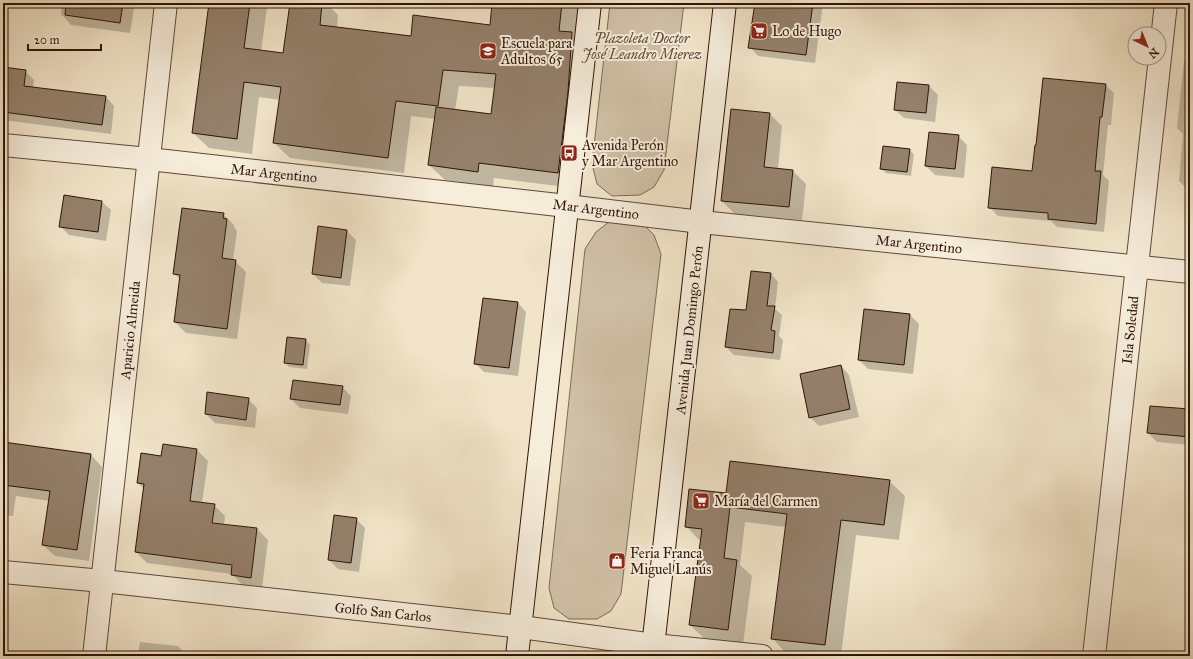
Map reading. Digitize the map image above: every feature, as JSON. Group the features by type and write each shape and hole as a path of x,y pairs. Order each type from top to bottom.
{"street":[{"name":"Aparicio Almeida","path":"94,656 166,3"},
{"path":"517,656 590,3"},
{"name":"Avenida Juan Domingo Perón","path":"653,651 725,3"},
{"name":"Isla Soledad","path":"1094,656 1166,3"},
{"name":"Mar Argentino","path":"3,145 149,159 701,222 1190,272"},
{"name":"Golfo San Carlos","path":"3,572 103,581 521,627 653,651 762,656"}],"green space":[{"name":"Plazoleta Doctor José Leandro Mierez","path":"610,3 684,3 664,170 654,187 640,195 612,196 597,184 592,164"},
{"path":"614,218 638,219 654,235 661,254 621,594 611,611 597,619 569,619 554,608 549,588 585,249 596,232"}],"building":[{"path":"66,3 123,3 120,23 65,15"},
{"path":"209,3 250,3 244,48 283,53 290,3 322,3 320,25 411,36 413,15 490,25 492,3 562,3 559,31 572,32 568,92 558,173 479,163 478,172 428,165 436,107 491,114 496,74 443,70 438,106 396,101 388,158 273,143 281,87 244,82 237,139 192,133"},
{"path":"755,3 813,3 806,55 748,48"},
{"path":"3,67 26,70 24,86 106,96 102,125 3,112"},
{"path":"1043,78 1106,84 1102,117 1100,117 1095,171 1101,171 1096,224 1048,219 1048,213 988,208 992,167 1032,171"},
{"path":"897,82 929,85 926,113 894,110"},
{"path":"731,109 770,113 764,167 793,170 789,207 721,201"},
{"path":"929,132 959,135 955,169 925,166"},
{"path":"883,146 910,149 907,172 880,169"},
{"path":"64,195 102,201 98,232 59,227"},
{"path":"182,208 224,213 223,218 227,219 222,258 236,260 227,329 174,322 180,275 173,274"},
{"path":"318,226 347,230 341,278 312,274"},
{"path":"751,271 771,273 767,306 775,306 771,330 775,331 773,353 725,347 730,309 746,310"},
{"path":"483,298 518,302 509,368 474,364"},
{"path":"864,309 910,314 904,365 858,360"},
{"path":"287,337 306,339 303,365 284,363"},
{"path":"841,365 850,409 809,418 800,374"},
{"path":"293,380 343,386 340,405 290,399"},
{"path":"207,392 249,398 246,420 205,414"},
{"path":"1150,406 1190,409 1190,437 1147,433"},
{"path":"3,442 91,454 77,550 42,545 50,491 3,485"},
{"path":"163,444 197,449 190,501 215,504 212,523 257,528 251,578 231,575 232,565 135,552 144,484 137,483 141,453 161,456"},
{"path":"730,461 890,480 884,525 841,520 825,645 771,639 787,514 730,507 724,558 737,560 728,630 689,625 702,529 685,527 689,489 726,493"},
{"path":"334,515 357,518 351,563 328,560"}],"place":[{"name":"Lo de Hugo","path":"759,31"},
{"name":"Escuela para Adultos 65","path":"488,51"},
{"name":"Avenida Perón y Mar Argentino","path":"569,153"},
{"name":"María del Carmen","path":"701,501"},
{"name":"Feria Franca Miguel Lanús","path":"617,561"}]}
